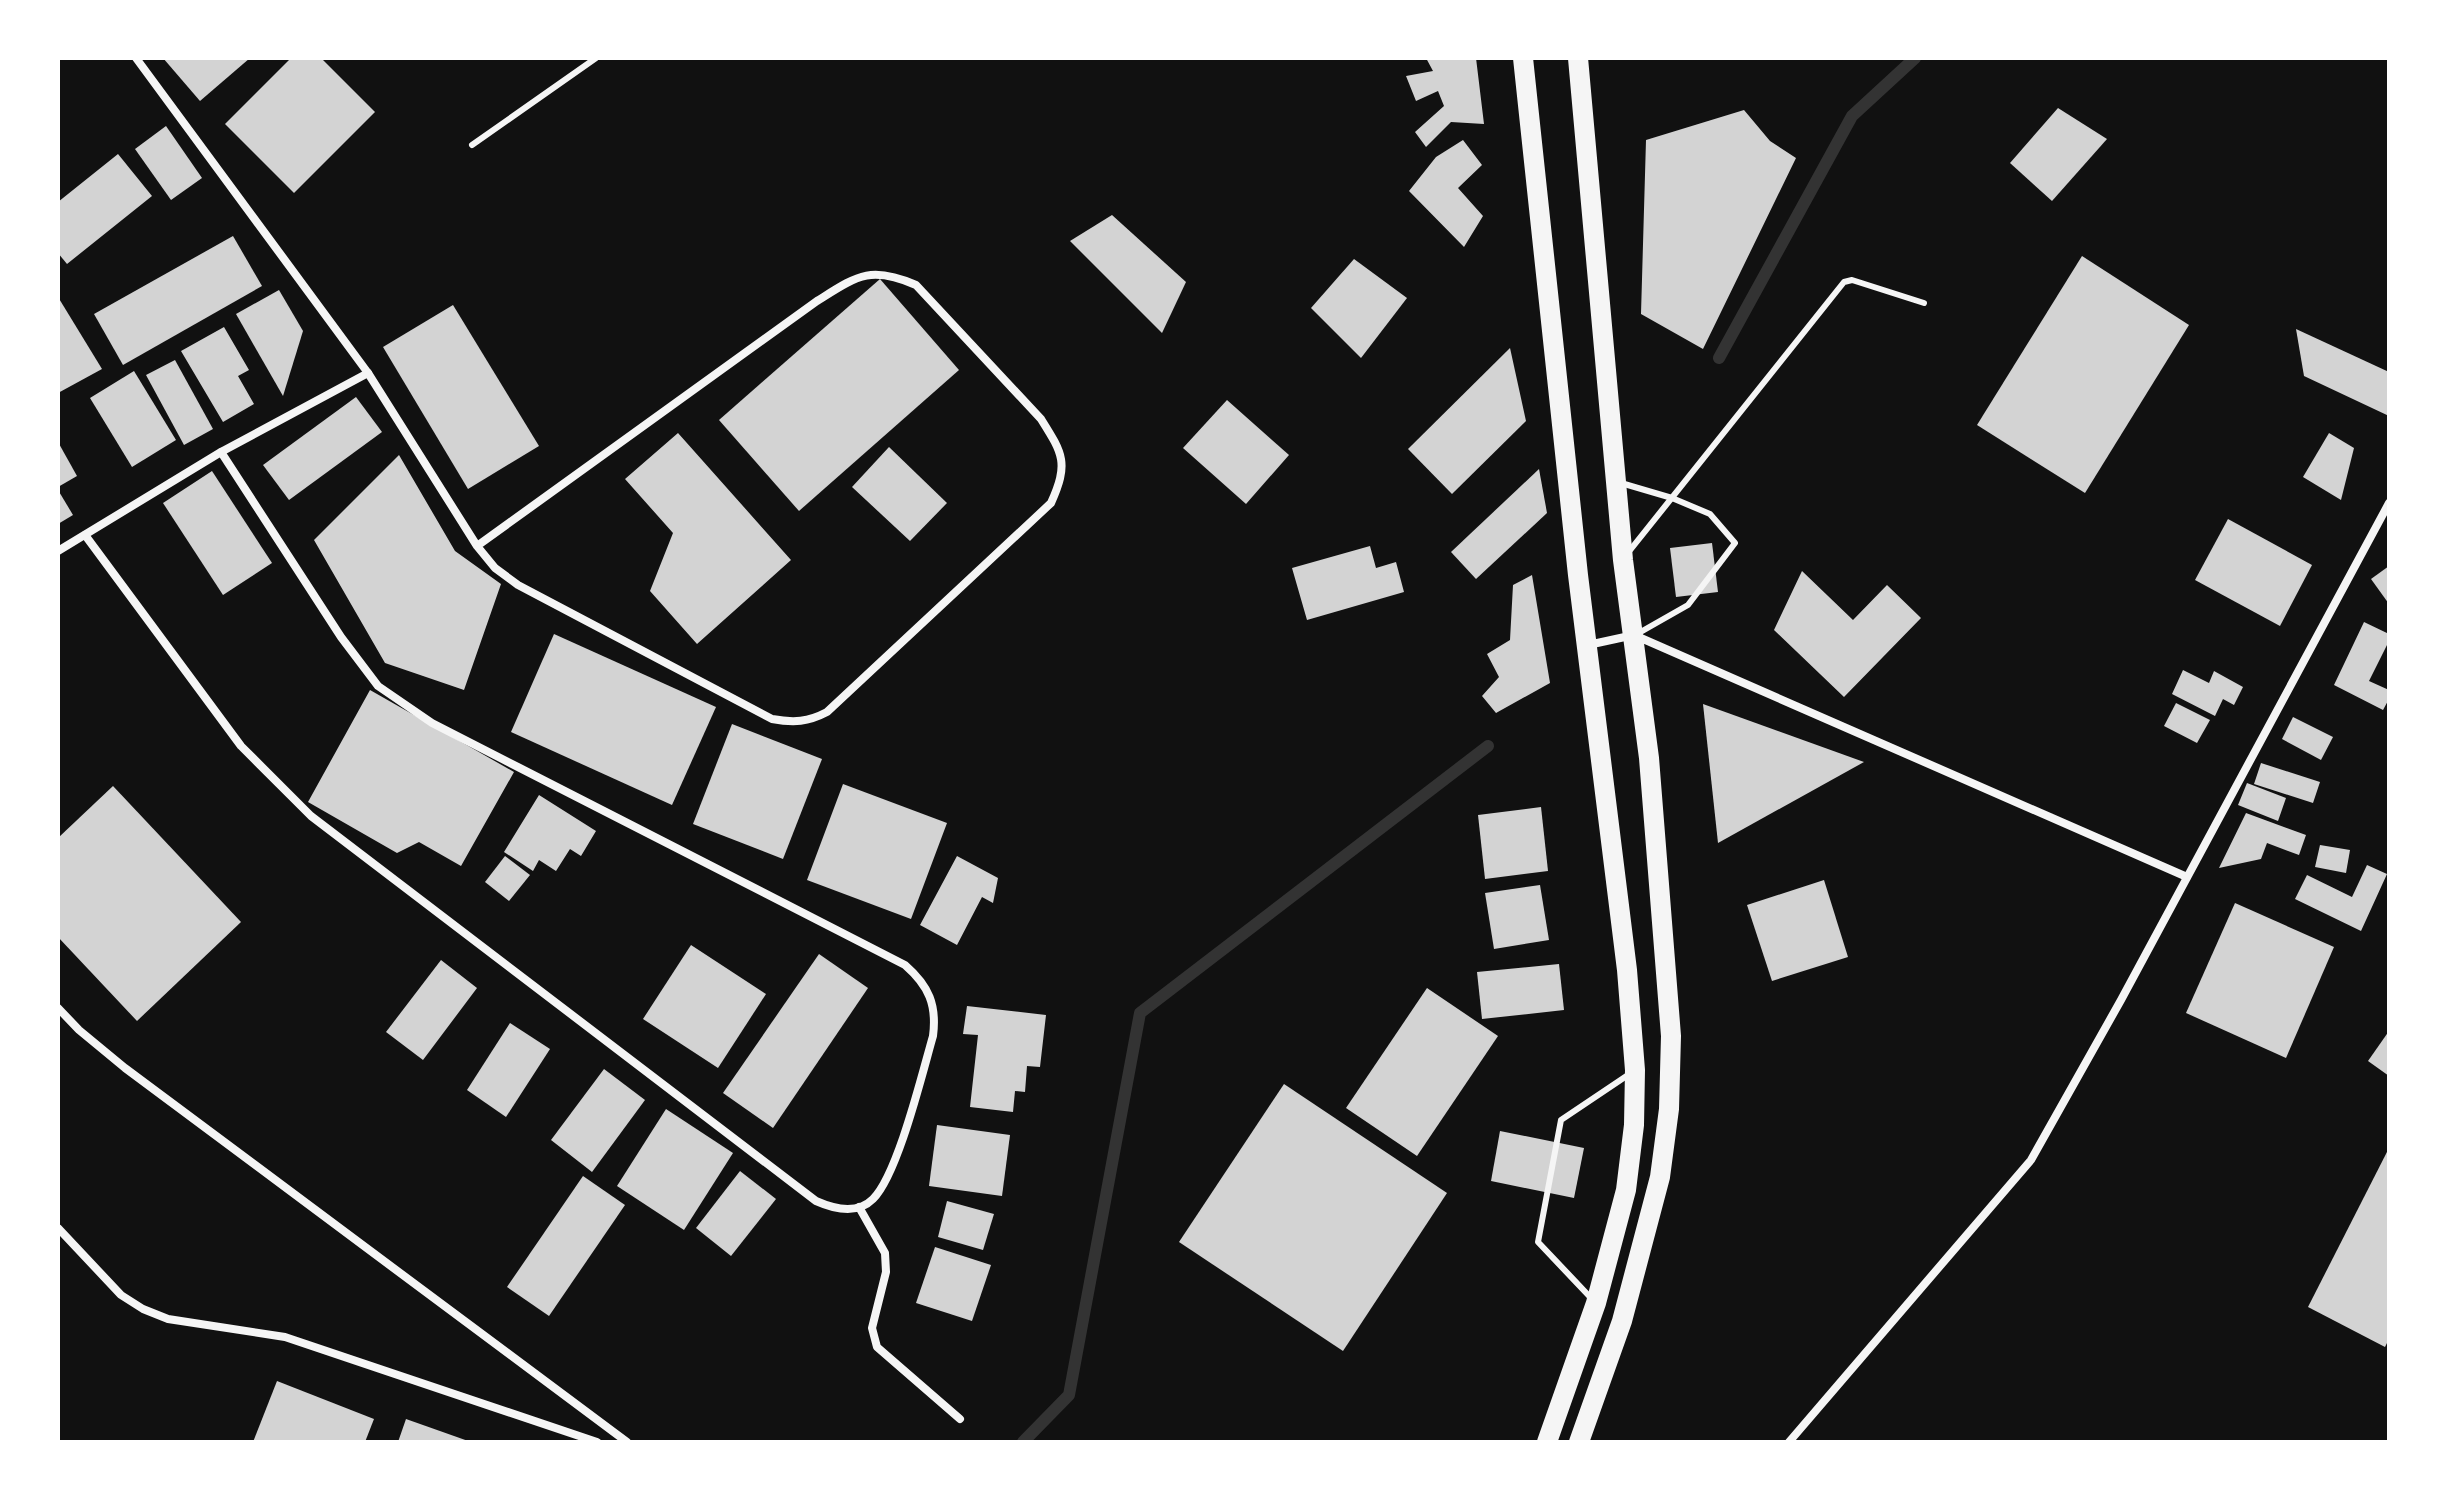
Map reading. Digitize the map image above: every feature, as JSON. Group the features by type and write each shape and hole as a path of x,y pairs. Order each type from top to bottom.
{"main road":[{"path":"1523,58 1587,645 1627,970 1635,1070 1634,1125 1626,1190 1596,1303 1547,1442"},
{"path":"1578,58 1623,560 1649,758 1671,1036 1669,1109 1660,1177 1622,1321 1579,1442"}],"street":[{"path":"136,58 368,373 477,546 495,568 518,585 772,719 801,722 827,712 1051,503 1064,464 1055,441 1041,419 916,285 894,275 868,273 817,301 477,546"},
{"path":"58,551 221,452 368,373"},
{"path":"85,535 241,746 311,816 816,1201 837,1211 859,1207 872,1200 889,1177 933,1036 936,1018 932,997 920,978 905,965 432,723 378,686 341,637 221,452"},
{"path":"1789,1442 2031,1160 2389,503"},
{"path":"1587,645 1634,635 2187,877"},
{"path":"58,1008 125,1068 627,1442"},
{"path":"859,1207 885,1253 886,1272 872,1328 877,1347 960,1419"},
{"path":"58,1228 121,1295 168,1319 285,1337 597,1442"}],"lane":[{"path":"472,145 596,58"},
{"path":"1623,560 1844,282 1852,280 1924,303"},
{"path":"1616,482 1672,498 1710,514 1735,543 1688,605 1634,635"},
{"path":"1596,1303 1538,1242 1561,1120 1635,1070"}],"building":[{"path":"163,58 250,58 200,101"},
{"path":"291,58 321,58 375,112 294,193 225,124"},
{"path":"1426,58 1476,58 1484,124 1451,122 1426,147 1415,132 1444,106 1438,91 1416,101 1406,76 1433,71"},
{"path":"2058,108 2107,139 2052,201 2010,163"},
{"path":"1744,110 1770,141 1796,158 1703,349 1641,314 1646,140"},
{"path":"166,126 202,178 171,200 135,149"},
{"path":"1463,140 1482,165 1458,188 1483,216 1464,247 1409,191 1436,157"},
{"path":"118,154 152,196 67,264 58,253 58,202"},
{"path":"1112,215 1186,282 1162,333 1070,241"},
{"path":"233,236 262,286 123,365 94,314"},
{"path":"2082,256 2189,325 2085,493 1977,425"},
{"path":"1354,259 1407,298 1361,358 1311,308"},
{"path":"880,279 959,370 799,511 719,420"},
{"path":"279,290 303,331 283,396 236,314"},
{"path":"58,297 102,369 58,393"},
{"path":"453,305 539,446 468,489 383,347"},
{"path":"224,327 249,370 238,376 254,404 223,422 181,351"},
{"path":"2296,329 2389,372 2389,416 2304,376"},
{"path":"1510,348 1526,421 1452,494 1408,449"},
{"path":"175,360 213,429 184,445 146,375"},
{"path":"134,371 176,440 132,467 90,398"},
{"path":"356,397 382,432 289,500 263,465"},
{"path":"1227,400 1289,455 1246,504 1183,448"},
{"path":"678,433 791,560 697,644 650,591 673,533 625,479"},
{"path":"2329,433 2354,448 2341,500 2303,477"},
{"path":"58,442 77,476 58,487"},
{"path":"889,447 947,503 910,541 852,487"},
{"path":"399,455 455,551 501,584 464,690 385,663 314,540"},
{"path":"1539,469 1547,513 1476,579 1451,552"},
{"path":"212,471 272,563 223,595 163,503"},
{"path":"58,490 73,515 58,524"},
{"path":"2228,519 2312,565 2280,626 2195,580"},
{"path":"1712,543 1718,592 1676,597 1670,548"},
{"path":"1370,546 1376,568 1396,562 1404,592 1307,620 1292,568"},
{"path":"2389,566 2389,604 2371,579"},
{"path":"1802,571 1853,620 1887,585 1921,618 1844,697 1774,630"},
{"path":"1532,575 1550,683 1496,713 1482,696 1499,677 1487,654 1510,640 1513,585"},
{"path":"2364,622 2389,634 2389,641 2369,681 2389,690 2389,699 2383,710 2334,685"},
{"path":"554,634 716,707 672,805 511,732"},
{"path":"2183,670 2209,683 2214,671 2243,687 2234,705 2223,699 2215,716 2172,694"},
{"path":"370,690 514,772 461,866 419,842 397,853 308,802"},
{"path":"2176,703 2210,720 2197,743 2164,726"},
{"path":"1703,704 1864,762 1718,843"},
{"path":"2293,717 2333,737 2321,760 2282,739"},
{"path":"732,724 822,759 783,859 693,824"},
{"path":"2261,763 2320,782 2313,803 2254,784"},
{"path":"2247,783 2286,798 2278,821 2238,805"},
{"path":"843,784 947,823 911,919 807,880"},
{"path":"113,786 241,922 137,1021 58,937 58,838"},
{"path":"539,795 596,831 581,856 570,849 556,871 539,860 533,871 504,852"},
{"path":"1541,807 1548,871 1485,879 1478,815"},
{"path":"2246,813 2306,835 2299,855 2267,843 2261,859 2219,868"},
{"path":"2320,845 2350,850 2346,873 2315,867"},
{"path":"505,856 530,875 509,901 485,882"},
{"path":"957,856 998,878 993,903 982,897 957,945 920,925"},
{"path":"2367,865 2387,874 2361,931 2295,899 2307,875 2352,897"},
{"path":"1824,880 1848,957 1772,981 1747,905"},
{"path":"1540,885 1549,940 1494,949 1485,893"},
{"path":"2235,903 2334,947 2286,1058 2186,1013"},
{"path":"691,945 766,994 718,1068 643,1019"},
{"path":"819,954 868,988 773,1128 723,1093"},
{"path":"441,960 477,988 423,1060 386,1032"},
{"path":"1559,964 1564,1010 1482,1019 1477,972"},
{"path":"1427,988 1498,1036 1417,1156 1346,1108"},
{"path":"967,1006 1046,1015 1040,1067 1027,1066 1025,1092 1015,1091 1013,1112 970,1107 978,1035 963,1034"},
{"path":"510,1023 550,1049 506,1117 467,1090"},
{"path":"2389,1031 2389,1076 2368,1061"},
{"path":"604,1069 645,1100 592,1172 551,1140"},
{"path":"1284,1084 1447,1193 1343,1351 1179,1242"},
{"path":"666,1109 733,1153 684,1230 617,1186"},
{"path":"937,1125 1010,1135 1002,1196 929,1186"},
{"path":"1500,1131 1584,1148 1574,1198 1491,1181"},
{"path":"2389,1148 2389,1339 2385,1347 2308,1307"},
{"path":"740,1171 776,1199 731,1256 696,1228"},
{"path":"583,1176 625,1205 549,1316 507,1287"},
{"path":"947,1201 994,1214 983,1250 938,1237"},
{"path":"935,1247 991,1265 972,1321 916,1303"},
{"path":"277,1381 374,1419 365,1442 253,1442"},
{"path":"406,1419 471,1442 398,1442"}],"waterway":[{"path":"1719,358 1852,116 1915,58"},
{"path":"1023,1442 1069,1395 1140,1013 1488,746"}]}
